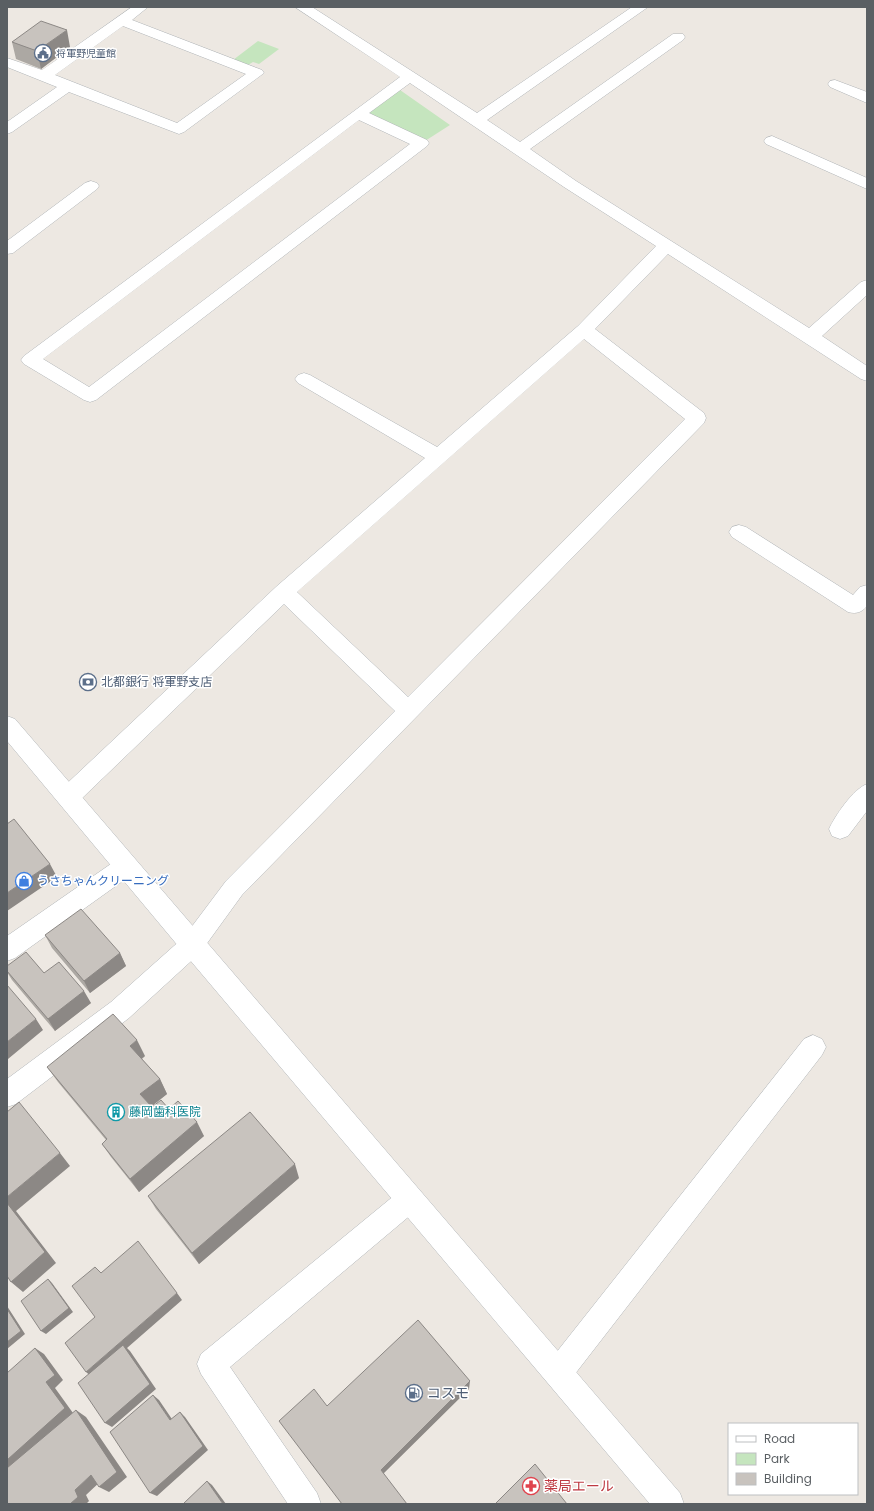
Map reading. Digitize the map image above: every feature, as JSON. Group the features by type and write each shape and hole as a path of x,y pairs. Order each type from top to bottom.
{"street":[{"path":"44,76 141,7"},
{"path":"302,7 477,120 570,184 867,375"},
{"path":"477,120 640,7"},
{"path":"7,62 179,129 257,73 122,21"},
{"path":"520,149 678,37"},
{"path":"358,114 421,143 90,396 30,360 358,114 409,77"},
{"path":"836,84 867,98"},
{"path":"7,129 69,85"},
{"path":"772,141 867,184"},
{"path":"7,249 91,186"},
{"path":"68,797 284,592 584,330 666,246"},
{"path":"810,337 867,286"},
{"path":"8,1092 120,1010 192,945 234,888 697,418 584,330"},
{"path":"304,379 439,457"},
{"path":"739,532 855,606 867,593"},
{"path":"284,592 409,711"},
{"path":"7,725 192,945 410,1198 669,1504"},
{"path":"840,828 867,794"},
{"path":"7,950 126,866"},
{"path":"558,1374 813,1047"},
{"path":"306,1504 211,1364 410,1198"}],"green space":[{"path":"258,41 279,49 259,64 253,62 248,65 233,60"},
{"path":"400,90 450,125 425,141 367,114"}],"building":[{"path":"41,21 67,30 37,51 12,42"},
{"path":"14,819 50,864 7,893 7,824"},
{"path":"81,909 120,953 84,981 45,935"},
{"path":"26,952 44,973 59,962 84,991 48,1019 7,971 7,966"},
{"path":"7,985 36,1019 7,1042"},
{"name":"藤岡歯科医院","path":"113,1014 137,1040 130,1046 160,1079 140,1094 152,1107 161,1100 169,1109 178,1101 197,1122 130,1179 102,1144 107,1139 47,1067"},
{"path":"19,1102 60,1153 7,1197 7,1112"},
{"path":"250,1112 295,1164 192,1253 148,1196"},
{"path":"7,1203 45,1252 11,1282 7,1276"},
{"path":"138,1241 177,1293 86,1372 65,1343 95,1317 72,1286 95,1267 101,1273"},
{"path":"48,1279 69,1308 41,1331 21,1301"},
{"path":"7,1309 21,1331 7,1342"},
{"path":"418,1320 470,1381 381,1470 407,1504 342,1504 279,1421 314,1389 327,1406"},
{"path":"123,1345 150,1384 105,1423 78,1383"},
{"path":"35,1348 55,1375 46,1382 65,1408 7,1460 7,1373"},
{"path":"153,1395 170,1420 180,1412 203,1446 150,1493 110,1432"},
{"path":"76,1410 117,1472 99,1487 91,1475 75,1490 78,1497 70,1504 7,1504 7,1468"},
{"name":"薬局エール","path":"535,1464 567,1504 495,1504"},
{"path":"207,1481 223,1504 183,1504"}],"place":[{"name":"将軍野児童館","path":"43,53"},
{"name":"北都銀行 将軍野支店","path":"88,682"},
{"name":"うさちゃんクリーニング","path":"24,881"},
{"name":"藤岡歯科医院","path":"116,1112"},
{"name":"コスモ","path":"414,1393"},
{"name":"薬局エール","path":"531,1486"}]}
